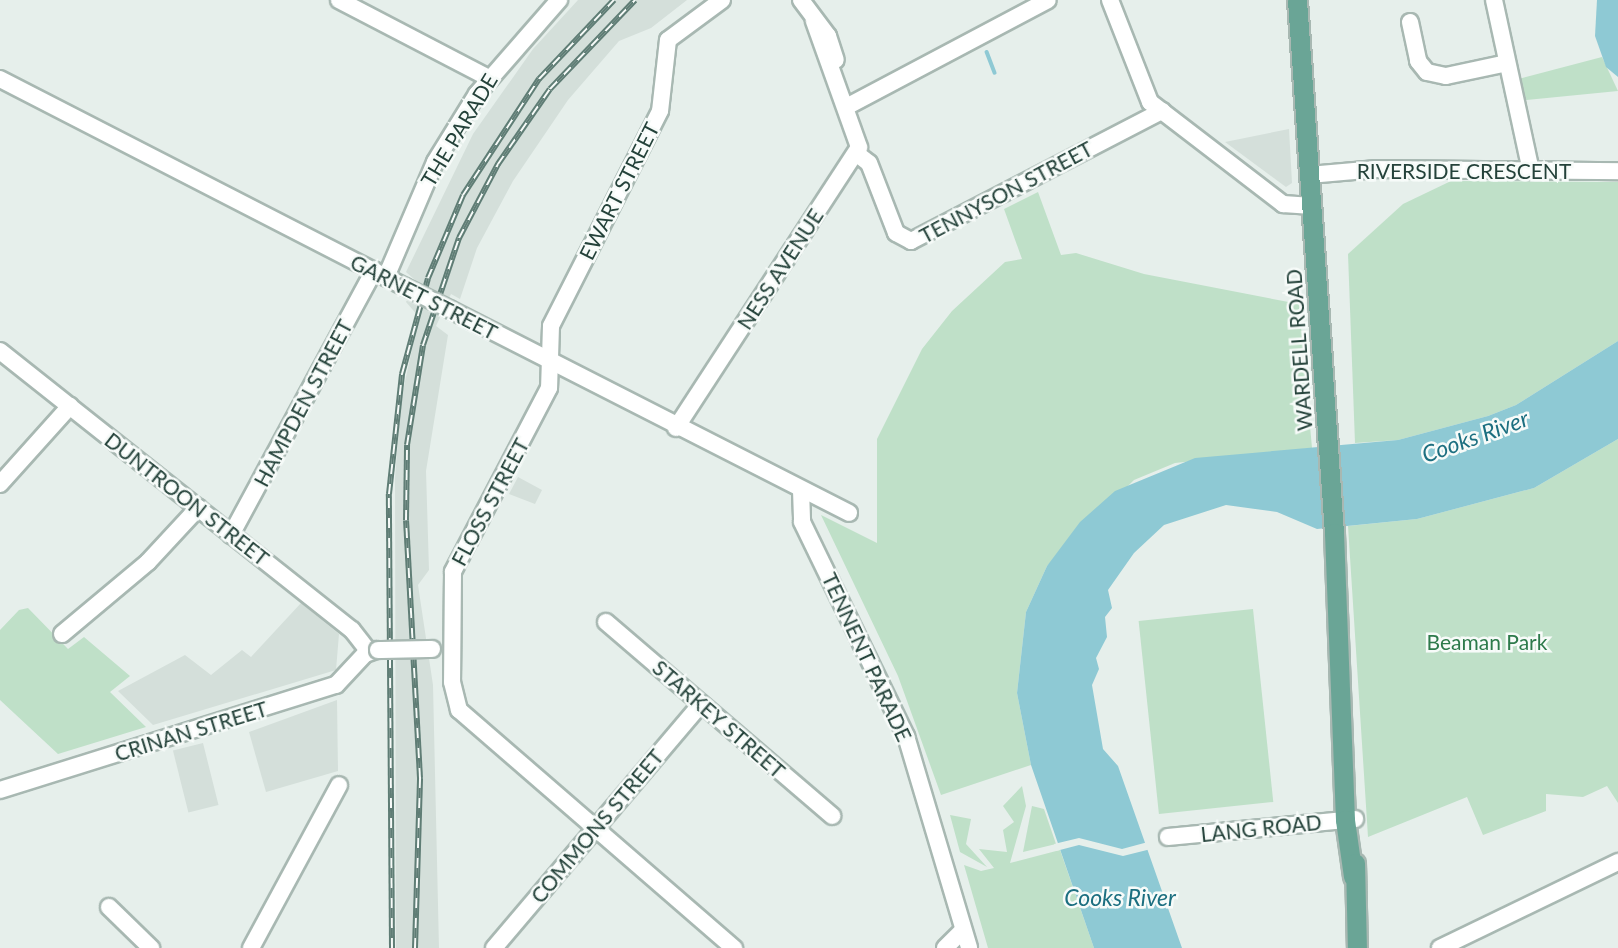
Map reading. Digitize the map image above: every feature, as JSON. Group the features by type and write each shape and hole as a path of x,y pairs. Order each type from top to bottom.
{"main road":[{"name":"WARDELL ROAD","path":"1297,0 1329,443 1343,698 1345,820 1353,876 1357,947"}],"street":[{"path":"339,0 489,78"},
{"name":"THE PARADE","path":"380,274 435,162 489,78 559,0"},
{"name":"EWART STREET","path":"550,361 551,326 660,111 668,40 722,0"},
{"path":"802,0 814,21 827,63 860,138 856,153"},
{"path":"848,106 1048,0"},
{"path":"1110,0 1147,98 1283,204 1312,206"},
{"path":"1494,0 1531,171"},
{"path":"1410,22 1418,61 1427,72 1446,76 1507,63"},
{"name":"GARNET STREET","path":"0,79 676,428 849,513"},
{"name":"TENNYSON STREET","path":"856,153 869,163 896,233 911,241 1162,111"},
{"name":"NESS AVENUE","path":"676,428 856,153"},
{"name":"RIVERSIDE CRESCENT","path":"1309,175 1377,169 1618,171"},
{"name":"HAMPDEN STREET","path":"231,535 380,274"},
{"name":"DUNTROON STREET","path":"0,351 352,630 373,651"},
{"name":"FLOSS STREET","path":"452,649 452,576 549,388 550,361"},
{"path":"0,484 70,406"},
{"name":"TENNENT PARADE","path":"801,490 802,522 906,736 969,948"},
{"path":"62,634 148,562 198,509"},
{"name":"STARKEY STREET","path":"606,622 832,816"},
{"path":"373,651 452,649 455,706 734,948"},
{"name":"CRINAN STREET","path":"3,786 336,685 373,651"},
{"name":"COMMONS STREET","path":"494,948 701,704"},
{"path":"251,948 339,785"},
{"name":"LANG ROAD","path":"1168,837 1345,820"},
{"path":"1440,948 1618,862"},
{"path":"109,907 151,948"},
{"path":"945,948 963,930"}],"shaded area":[{"path":"578,0 687,0 651,28 619,41 568,100 513,181 477,248 460,299 451,294 436,326 448,335 426,471 429,570 418,585 433,685 439,948 396,948 395,478 401,400 419,317 406,302 415,280 406,272 473,134 533,49"},
{"path":"1289,129 1292,183 1286,187 1225,142"},
{"path":"518,477 542,490 535,504 509,494"},
{"path":"301,603 339,634 336,670 153,725 118,691 185,655 211,675 242,650 251,657"},
{"path":"337,700 338,771 266,792 249,732"},
{"path":"203,743 218,805 188,813 173,750"}],"green space":[{"path":"1602,57 1618,91 1516,101 1511,81"},
{"path":"1451,181 1618,182 1618,341 1516,405 1488,416 1398,440 1355,443 1348,254 1403,204"},
{"path":"1038,192 1061,255 1076,253 1144,274 1299,304 1312,448 1175,463 1134,480 1047,566 1026,612 1017,693 1031,765 941,795 898,676 821,515 877,543 877,439 922,349 952,311 1005,262 1022,259 1004,209"},
{"name":"Beaman Park","path":"1618,439 1618,803 1607,786 1583,797 1546,794 1546,811 1483,835 1467,797 1368,837 1348,526 1417,519 1534,488"},
{"path":"28,608 68,649 84,637 130,676 110,692 146,727 58,754 0,700 0,630 19,610"},
{"path":"1253,609 1273,802 1159,814 1139,621"},
{"path":"1022,786 1026,806 1010,863 1060,850 1094,948 988,948 964,865 981,871 994,868 979,849 1007,852 1003,830 1014,822 1003,806"},
{"path":"1032,806 1044,809 1056,844 1023,852"},
{"path":"950,815 971,819 966,844 987,867 960,852"}],"water":[{"path":"1597,0 1618,0 1618,77 1606,67 1595,36"},
{"name":"Cooks River","path":"1618,341 1618,439 1534,488 1417,519 1317,529 1277,512 1226,505 1164,525 1134,553 1108,590 1112,608 1105,617 1107,637 1096,658 1099,669 1092,685 1103,749 1118,766 1182,948 1094,948 1031,765 1017,693 1026,612 1047,566 1080,522 1115,491 1195,458 1398,440 1488,416 1516,405"}],"pier":[{"path":"1079,838 1122,849 1148,842 1151,849 1123,856 1079,845 1056,851 1054,844"}],"waterway":[{"path":"987,52 995,73"}],"railway":[{"path":"392,948 389,494 402,374 428,278 463,195 539,79 614,0"},
{"path":"415,948 420,778 406,520 407,445 423,345 459,238 498,164 550,89 635,0"}]}
